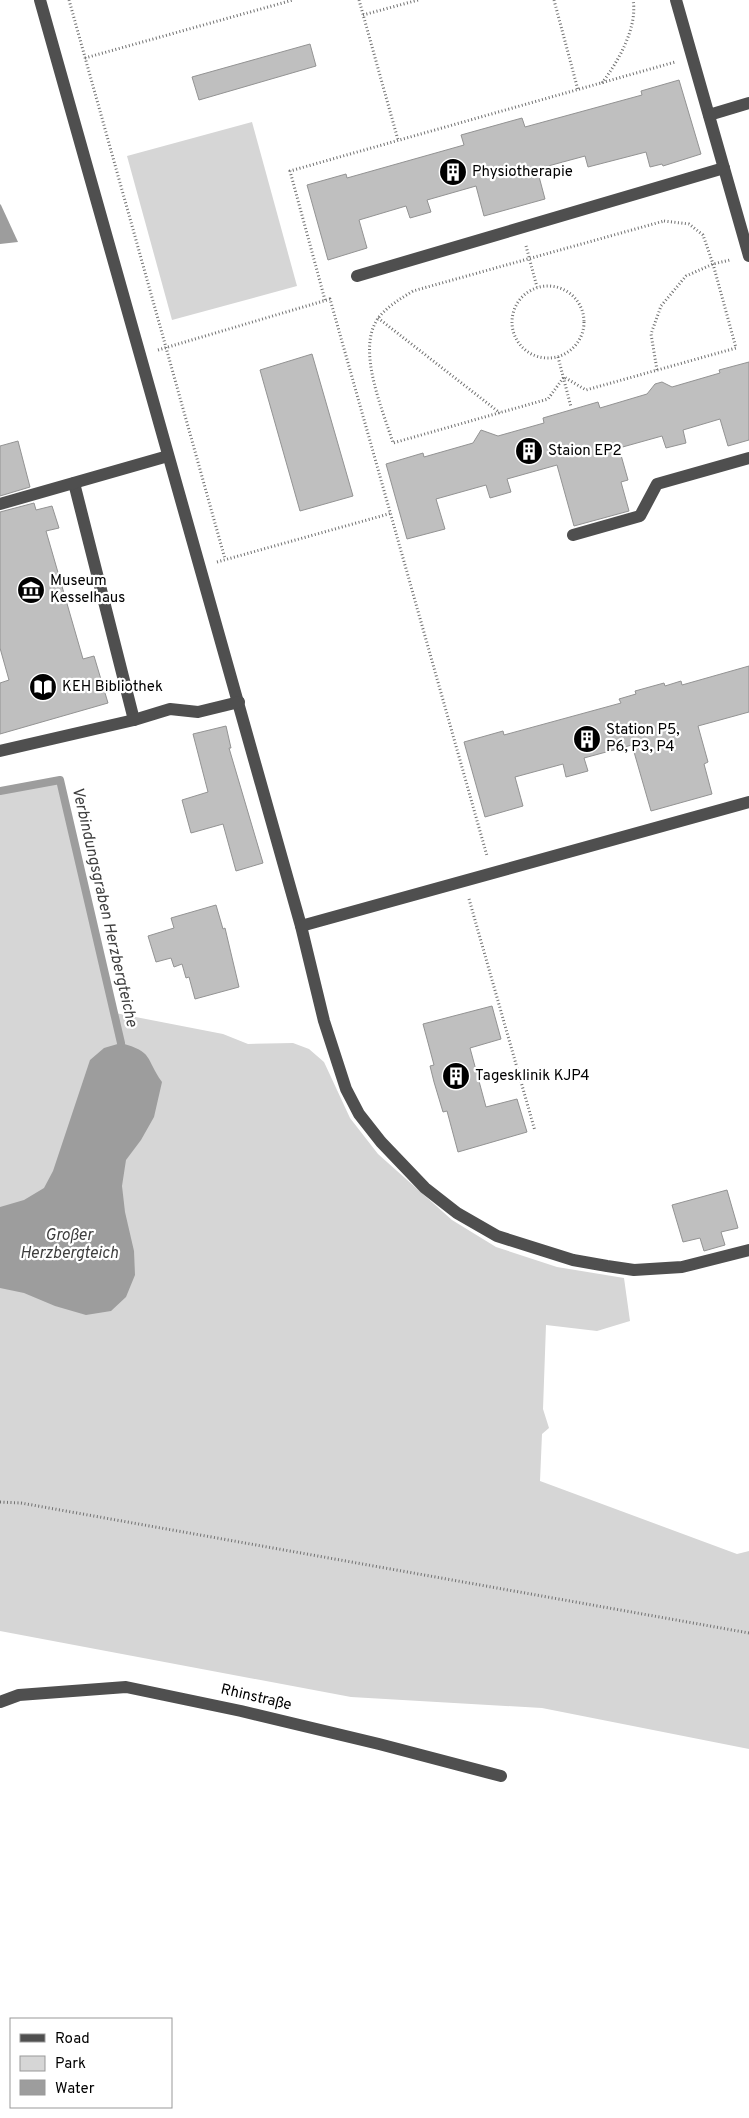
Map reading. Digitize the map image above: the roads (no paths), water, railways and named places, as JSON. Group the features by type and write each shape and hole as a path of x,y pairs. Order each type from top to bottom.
{"lane":[{"path":"40,0 301,926 324,1021 346,1089 359,1114 381,1142 425,1188 457,1213 497,1236 573,1260 634,1270 682,1267 749,1250"},
{"path":"676,0 749,255"},
{"path":"709,115 749,103"},
{"path":"357,276 724,168"},
{"path":"0,504 168,456"},
{"path":"573,535 640,516 657,484 749,458"},
{"path":"74,483 134,720"},
{"path":"0,750 134,720 170,709 198,712 238,702"},
{"path":"301,926 749,802"},
{"name":"Rhinstraße","path":"0,1702 19,1695 126,1687 240,1711 501,1776"}],"water":[{"path":"1,205 18,242 0,244"},
{"name":"Großer Herzbergteich","path":"121,1043 132,1046 144,1053 162,1082 154,1117 141,1140 126,1160 122,1186 125,1212 134,1251 135,1275 126,1297 111,1311 86,1315 55,1306 24,1293 0,1288 0,1207 24,1200 44,1188 53,1171 90,1060 104,1048"}],"waterway":[{"name":"Verbindungsgraben Herzbergteiche","path":"0,791 60,780 121,1043"}],"place":[{"name":"Physiotherapie","path":"453,172"},
{"name":"Staion EP2","path":"529,451"},
{"name":"Museum Kesselhaus","path":"31,590"},
{"name":"KEH Bibliothek","path":"43,687"},
{"name":"Station P5, P6, P3, P4","path":"587,739"},
{"name":"Tagesklinik KJP4","path":"456,1076"}]}
